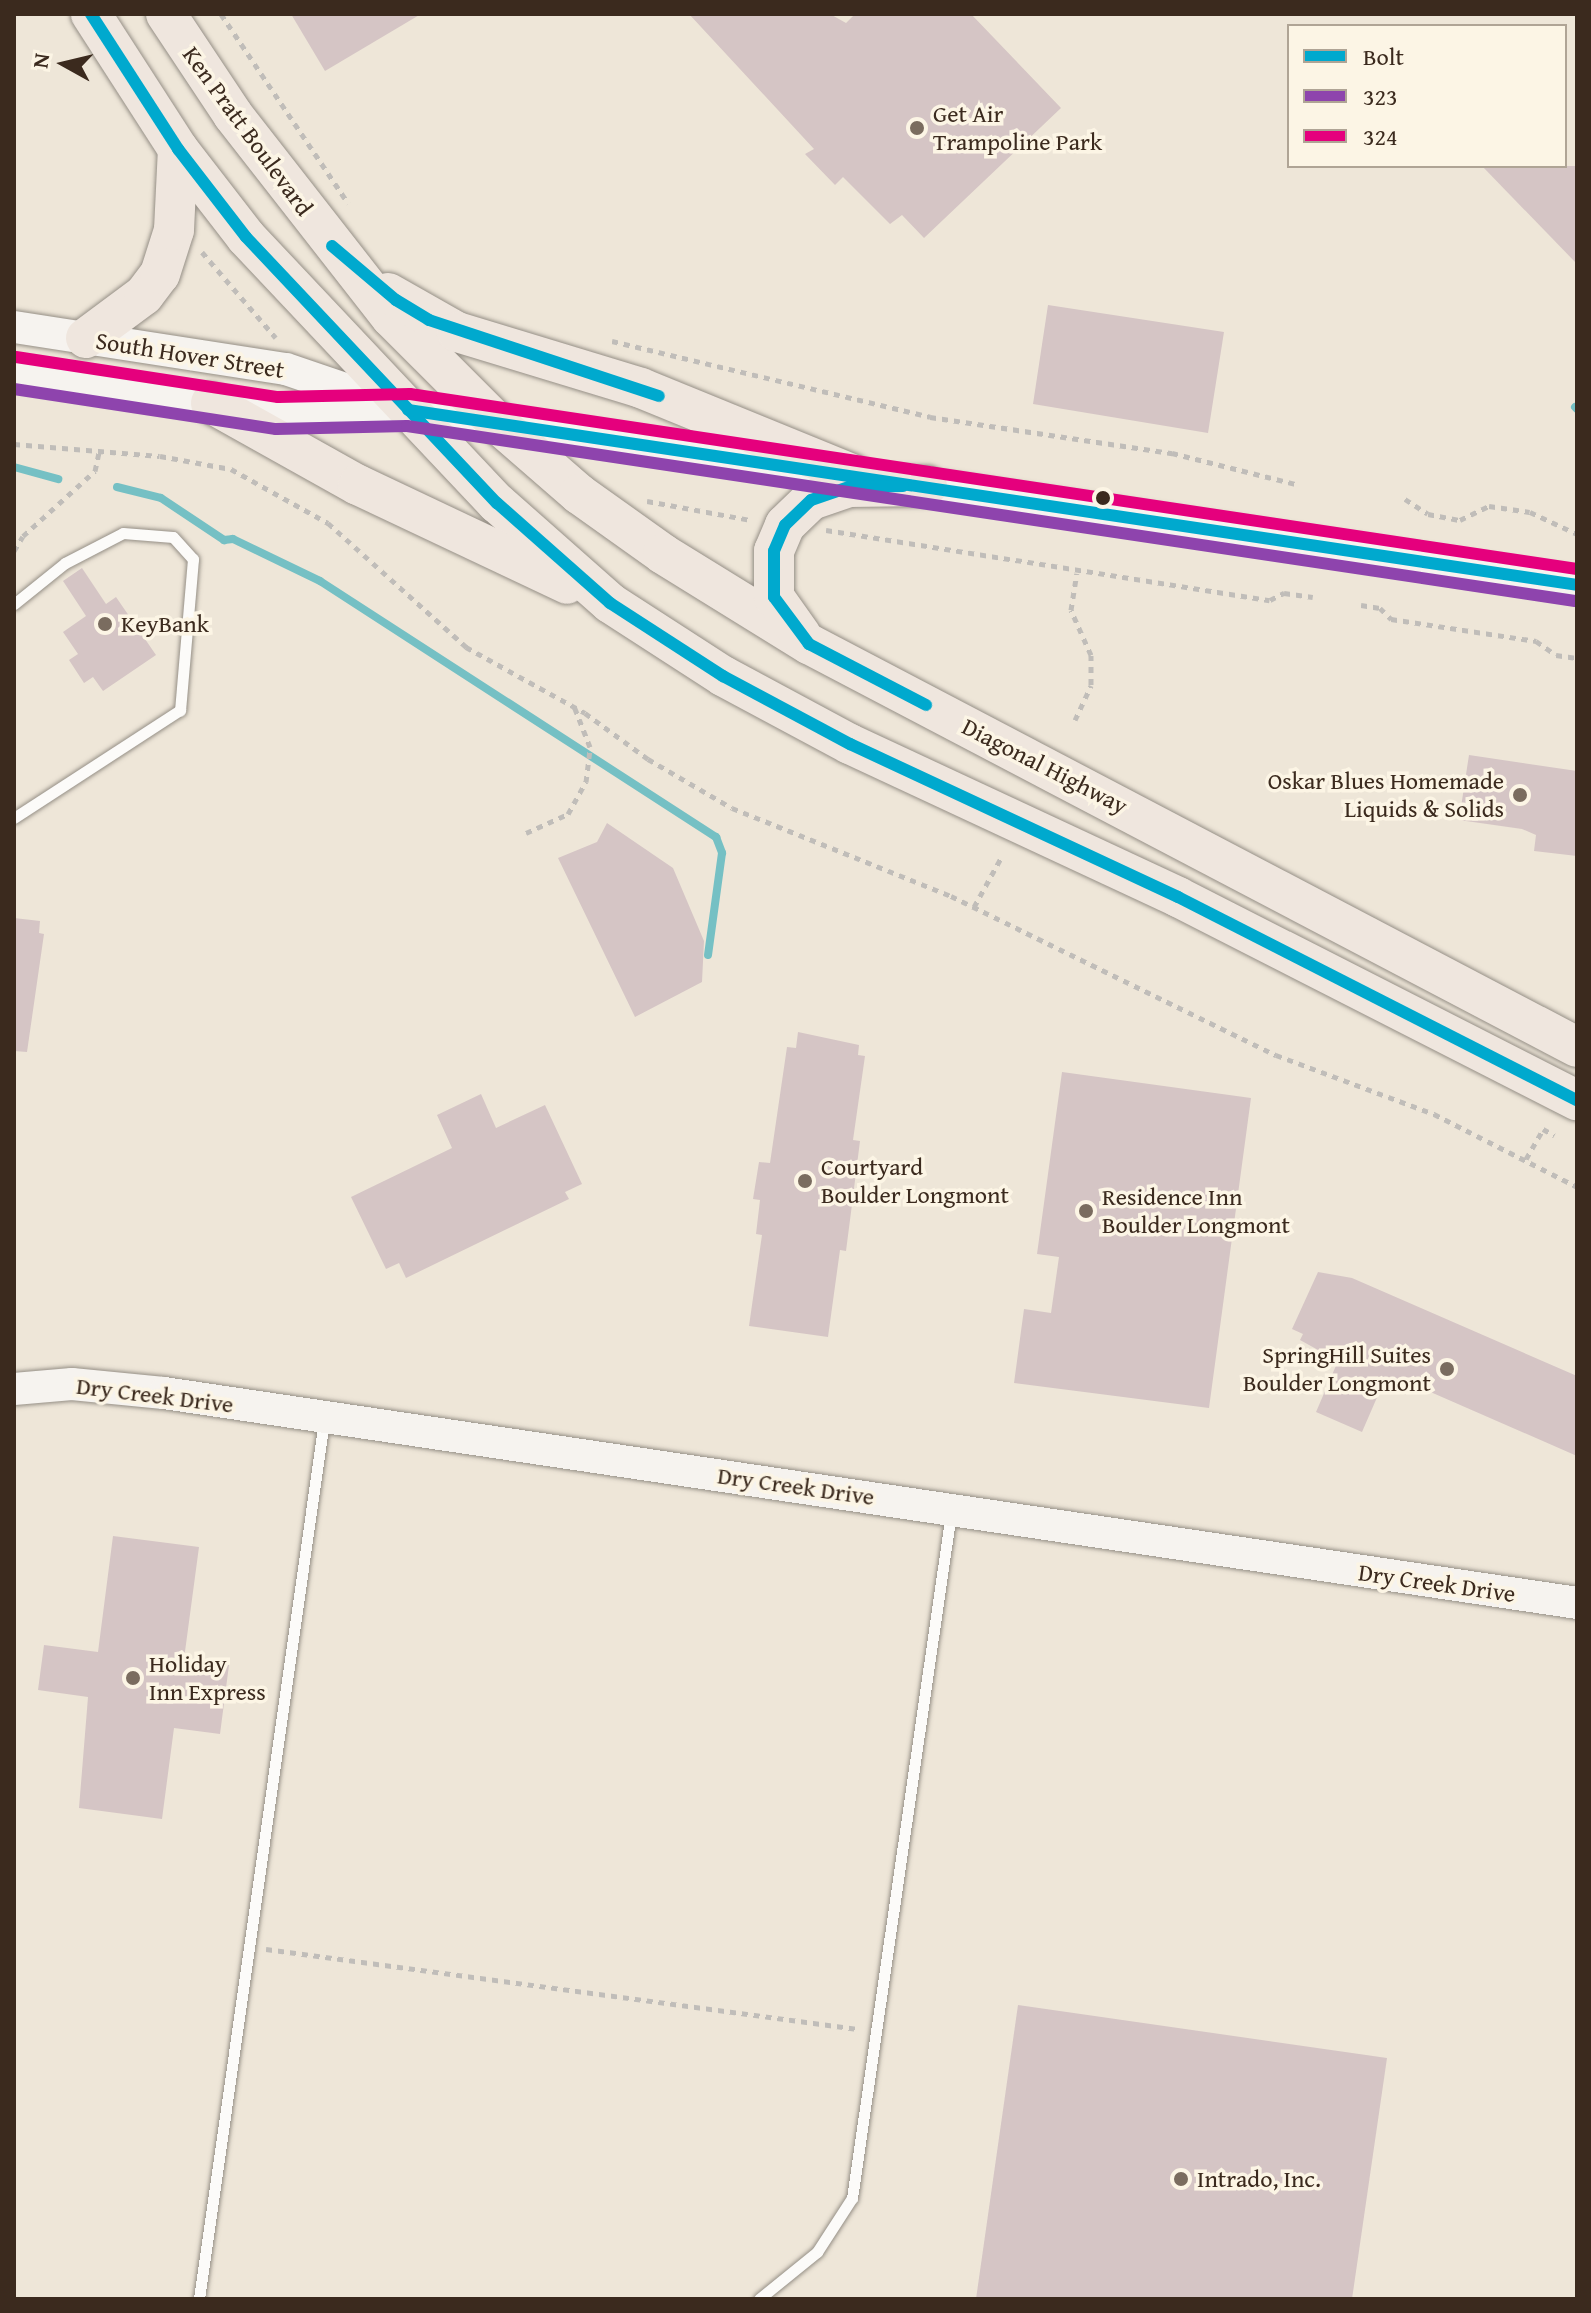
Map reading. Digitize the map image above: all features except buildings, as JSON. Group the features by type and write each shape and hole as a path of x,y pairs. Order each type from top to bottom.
{"highway":[{"path":"91,14 178,149 246,237 497,503 610,603"},
{"name":"Ken Pratt Boulevard","path":"166,14 233,115 332,246 391,317 496,422"},
{"path":"86,338 144,295 160,274 174,230 178,149"},
{"path":"332,246 396,300 457,332 641,388 852,474"},
{"path":"211,403 358,485 610,603 723,676 850,744 1178,897 1577,1100"},
{"name":"Diagonal Highway","path":"496,422 579,494 663,554 809,644 1577,1047"},
{"path":"809,644 786,619 774,597 774,551 785,525 811,500 849,487 927,486"}],"main road":[{"name":"South Hover Street","path":"14,327 286,369 408,410"},
{"name":"South Hover Street","path":"14,373 277,413 408,410 852,474 1577,585"},
{"name":"Dry Creek Drive","path":"14,1389 102,1385 1577,1603"}],"lane":[{"path":"14,604 65,563 123,533 173,537 193,559 180,710 14,818"},
{"path":"199,2299 324,1416"},
{"path":"759,2299 817,2252 848,2208 877,2031 952,1509"}],"path":[{"path":"221,14 354,211"},
{"path":"194,243 282,345"},
{"path":"599,338 930,417 1172,453 1299,485"},
{"path":"14,444 231,469 328,523 466,647 574,706 732,808 974,907 1276,1055 1434,1114 1577,1187"},
{"path":"14,551 23,536 95,471 99,452"},
{"path":"637,493 645,500 756,521"},
{"path":"1405,499 1428,514 1460,520 1489,506 1530,512 1577,534"},
{"path":"813,528 1077,573 1270,600 1284,593 1313,597"},
{"path":"1075,720 1091,685 1091,655 1071,610 1077,573"},
{"path":"1361,605 1380,608 1391,619 1536,641 1556,655 1577,658"},
{"path":"526,833 568,814 590,765 590,747 574,706"},
{"path":"974,907 1002,856"},
{"path":"1526,1159 1543,1129 1554,1135"},
{"path":"249,1947 877,2031"}],"waterway":[{"path":"14,467 58,479"},
{"path":"117,487 161,498 224,540 233,539 320,581 716,837 722,853 708,955"}],"transit line":[{"name":"Bolt","path":"91,14 178,149 246,237 497,503 610,603 723,676 850,744 1178,897 1577,1100"},
{"name":"Bolt","path":"332,246 396,300 429,320 659,396"},
{"name":"324","path":"16,357 278,397 410,394 1577,569"},
{"name":"323","path":"14,389 276,429 407,426 1575,601"},
{"name":"Bolt","path":"408,410 1577,585"},
{"name":"Bolt","path":"903,486 849,487 811,500 785,525 774,551 774,597 809,644 926,705"}],"place":[{"name":"Get Air Trampoline Park","path":"917,128"},
{"name":"KeyBank","path":"105,624"},
{"name":"Oskar Blues Homemade Liquids & Solids","path":"1520,795"},
{"name":"Courtyard Boulder Longmont","path":"805,1181"},
{"name":"Residence Inn Boulder Longmont","path":"1086,1211"},
{"name":"SpringHill Suites Boulder Longmont","path":"1447,1369"},
{"name":"Holiday Inn Express","path":"133,1678"},
{"name":"Intrado, Inc.","path":"1181,2179"}]}
